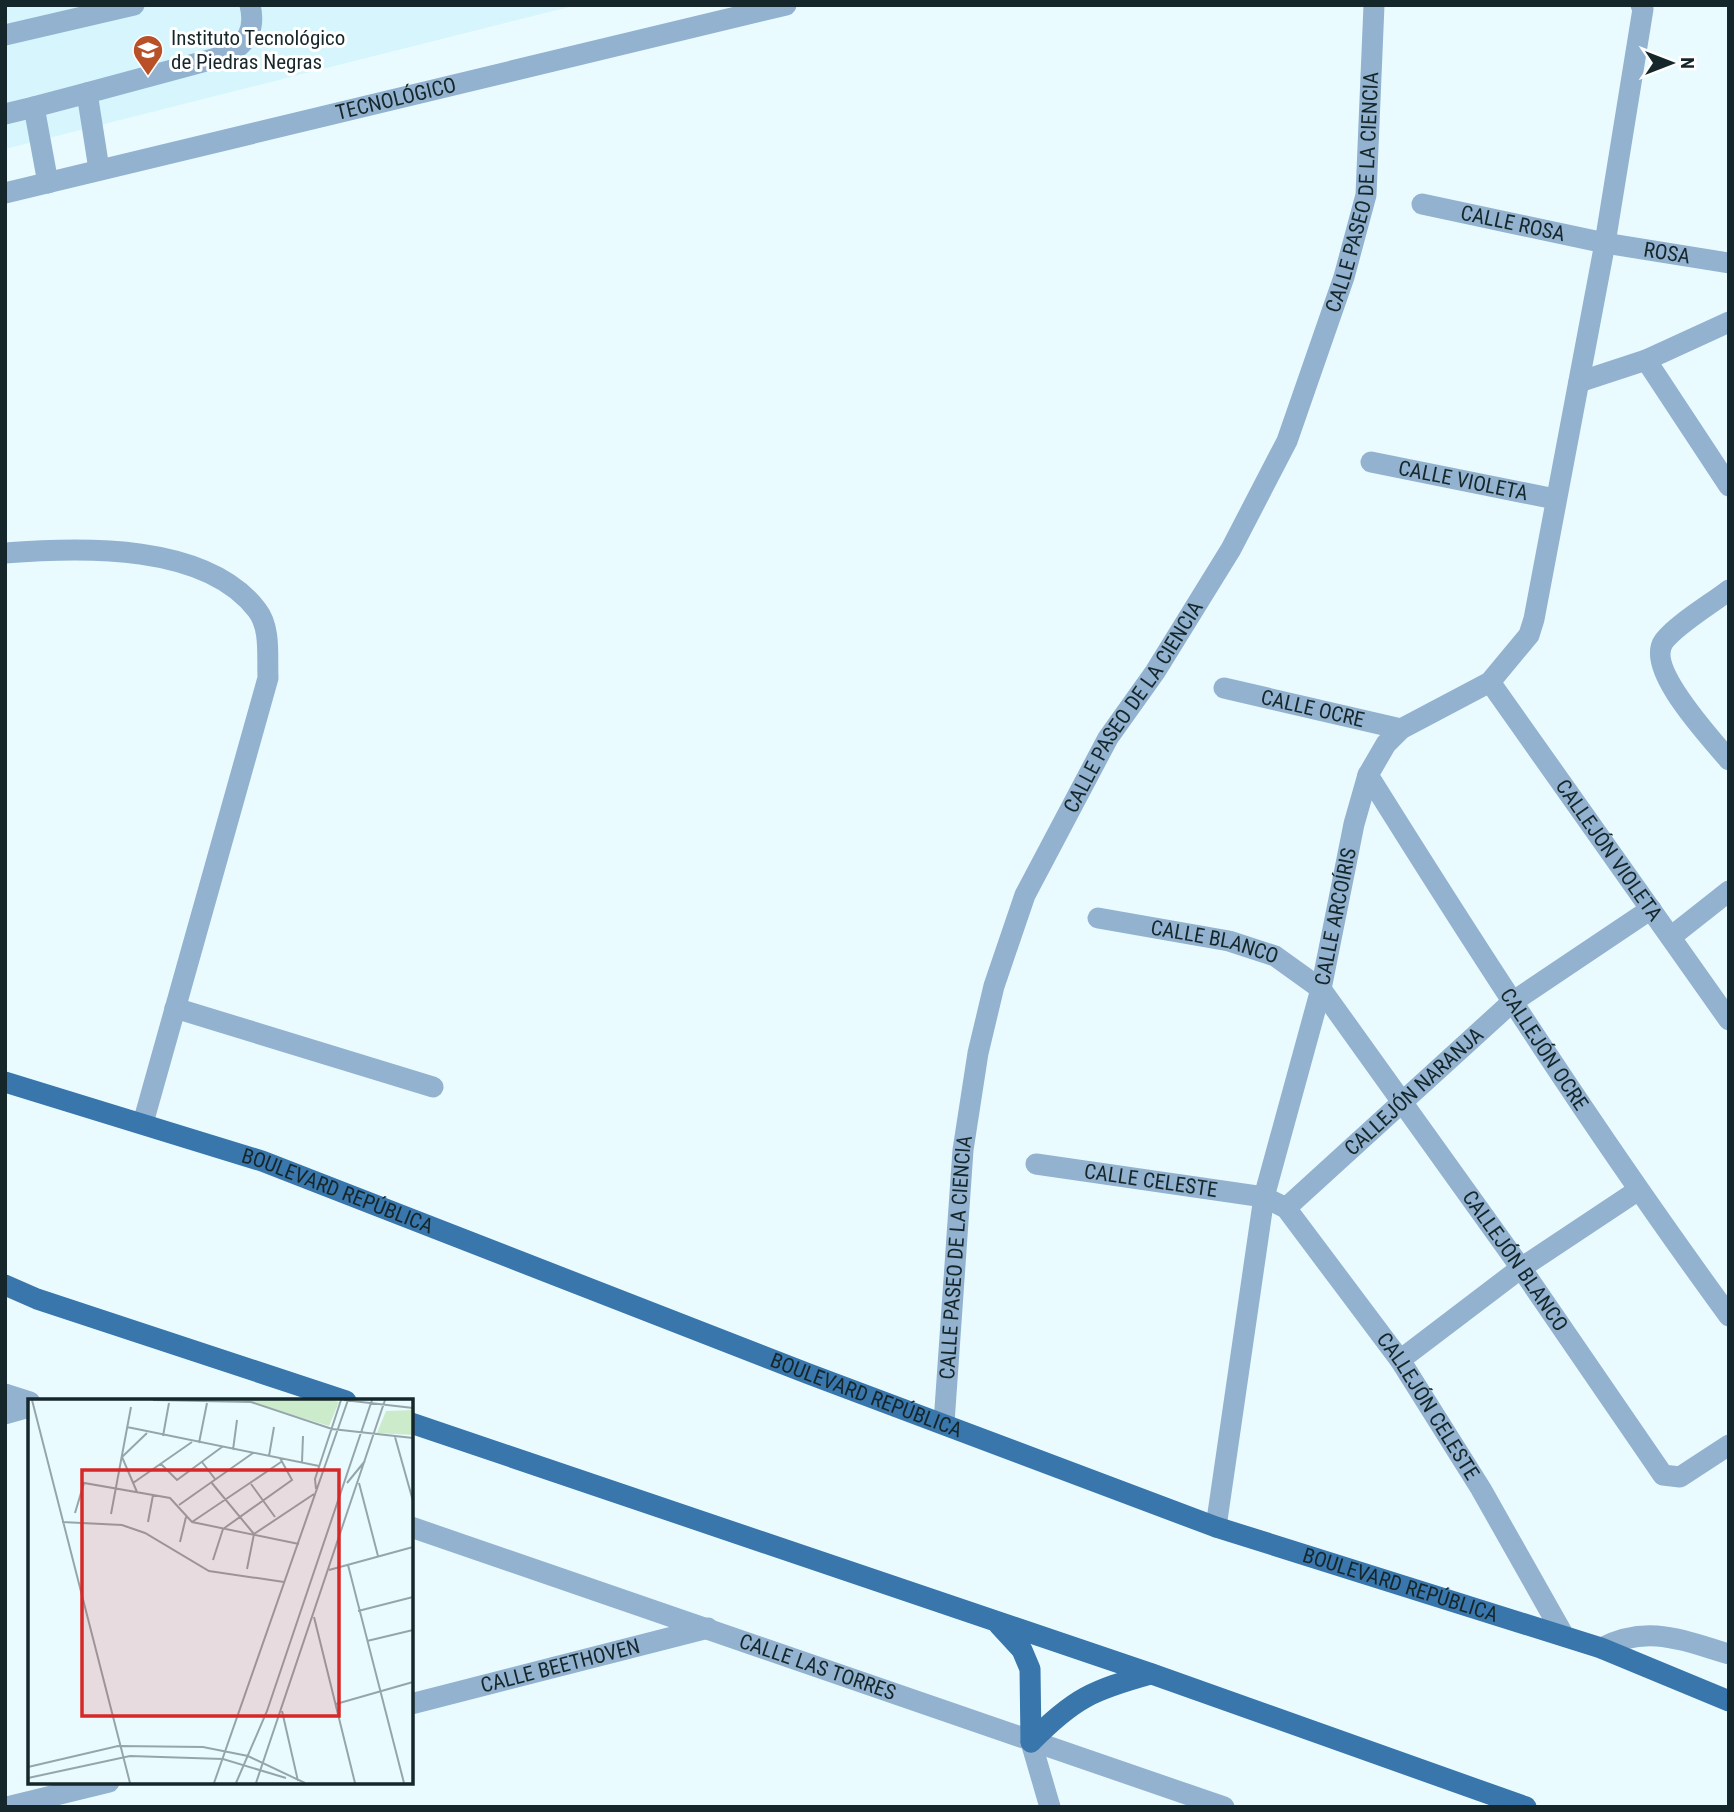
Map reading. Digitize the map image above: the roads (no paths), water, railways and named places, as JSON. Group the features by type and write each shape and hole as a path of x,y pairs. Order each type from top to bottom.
{"main road":[{"name":"BOULEVARD REPÚBLICA","path":"5,1082 262,1161 809,1374 1216,1527 1601,1647 1729,1701"},
{"path":"5,1285 340,1399"},
{"path":"413,1424 1152,1674 1526,1807"},
{"path":"997,1623 1022,1650 1030,1669 1033,1694 1031,1742"},
{"path":"1031,1742 1061,1712 1083,1696 1152,1674"}],"street":[{"path":"5,35 134,5"},
{"path":"5,114 228,55 246,43 254,21 250,5"},
{"name":"TECNOLÓGICO","path":"5,193 786,5"},
{"name":"CALLE PASEO DE LA CIENCIA","path":"944,1423 963,1150 978,1053 993,986 1025,895 1108,738 1155,672 1231,549 1287,441 1344,276 1366,195 1374,5"},
{"name":"CALLE ARCOÍRIS","path":"1216,1527 1264,1196 1321,989 1354,824 1368,775 1386,744 1401,729 1490,682 1529,635 1605,243 1643,9 1641,5"},
{"path":"87,93 99,169"},
{"path":"34,107 48,183"},
{"name":"CALLE ROSA","path":"1422,204 1605,243"},
{"name":"ROSA","path":"1605,243 1729,262"},
{"path":"1579,382 1646,360 1729,322"},
{"path":"1646,360 1729,486"},
{"name":"CALLE VIOLETA","path":"1371,462 1556,499"},
{"path":"5,553 48,550 166,557 219,575 258,610 266,629 268,678 143,1123"},
{"path":"1729,590 1664,640 1659,658 1664,677 1729,760"},
{"name":"CALLEJÓN VIOLETA","path":"1490,682 1729,1020"},
{"name":"CALLE OCRE","path":"1224,688 1401,729"},
{"name":"CALLEJÓN OCRE","path":"1368,775 1511,1003 1637,1191 1729,1316"},
{"path":"1672,936 1729,891"},
{"name":"CALLEJÓN NARANJA","path":"1286,1208 1402,1099 1511,1003 1651,909"},
{"name":"CALLE BLANCO","path":"1098,918 1241,945 1275,956 1321,989"},
{"name":"CALLEJÓN BLANCO","path":"1321,989 1521,1268 1663,1475 1680,1477 1729,1445"},
{"path":"175,1008 433,1087"},
{"name":"CALLE CELESTE","path":"1036,1164 1264,1196"},
{"path":"1400,1360 1521,1268 1637,1191"},
{"name":"CALLEJÓN CELESTE","path":"1264,1196 1286,1208 1400,1360 1482,1489 1564,1636"},
{"path":"5,1394 28,1401"},
{"path":"5,1414 28,1408"},
{"name":"CALLE LAS TORRES","path":"413,1528 1224,1807"},
{"name":"CALLE BEETHOVEN","path":"413,1703 708,1628"},
{"path":"1601,1647 1621,1637 1652,1634 1729,1654"},
{"path":"1031,1742 1050,1807"},
{"path":"7,1807 89,1797 106,1784"}],"place":[{"name":"Instituto Tecnológico de Piedras Negras","path":"148,77"}]}
